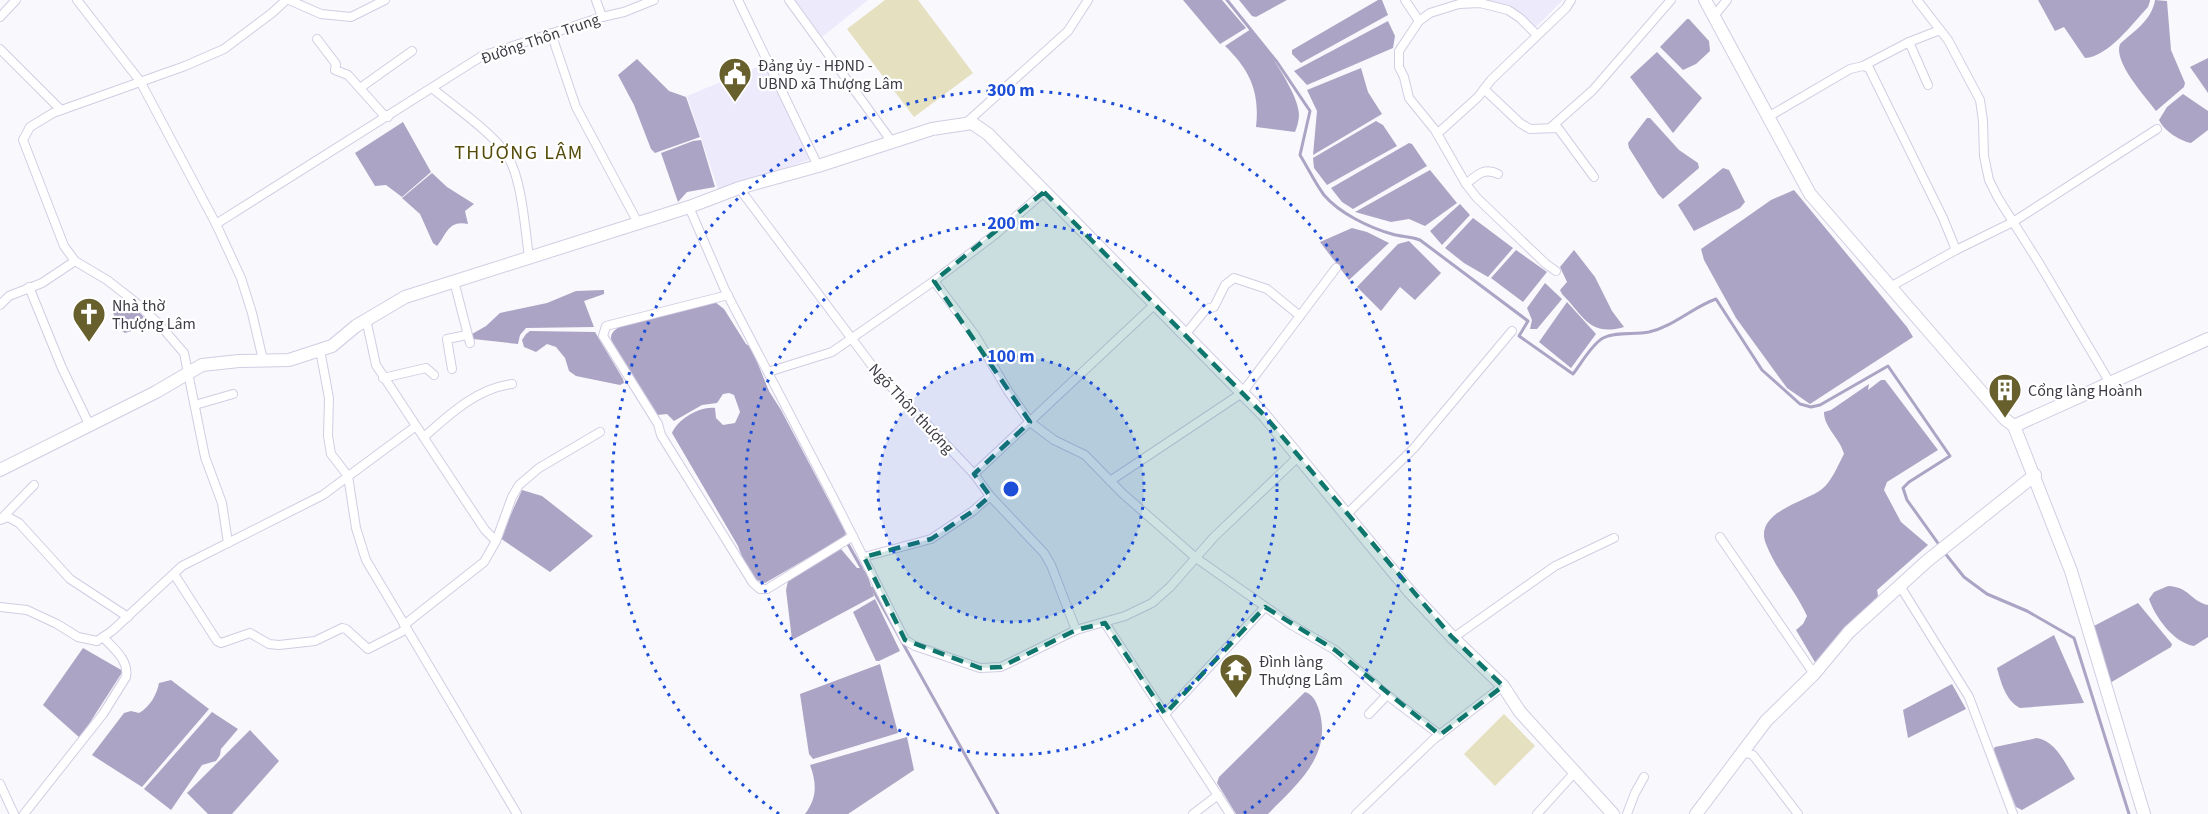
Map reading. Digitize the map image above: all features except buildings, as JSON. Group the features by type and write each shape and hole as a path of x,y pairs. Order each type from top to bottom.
{"street":[{"path":"0,17 16,0"},
{"path":"77,0 140,81 216,224 241,278 263,360"},
{"path":"228,543 222,502 206,457 184,353 159,324 107,280 75,261 63,246 23,140 30,127 61,110 185,66 224,49 288,0 321,14 351,17 385,0"},
{"path":"596,0 602,17"},
{"name":"Đường Thôn Trung","path":"216,224 482,56 624,12 654,0"},
{"path":"738,0 818,165"},
{"path":"789,0 892,142"},
{"path":"966,123 1068,31 1088,0"},
{"path":"1405,0 1419,21"},
{"path":"1437,134 1478,98 1491,80 1566,8 1571,0"},
{"path":"1550,128 1593,90 1671,0"},
{"path":"1705,0 1810,194 2008,421 2035,476 2071,571 2144,814"},
{"path":"1714,16 1727,0"},
{"path":"1917,0 1948,40 1980,100 1984,156 1989,180 2110,383"},
{"path":"1537,36 1520,18 1508,10 1481,1 1459,4 1430,13 1419,21 1399,51 1399,67 1409,98 1437,134 1466,184 1477,198 1556,271"},
{"path":"1768,117 1850,69 1863,66 1909,42 1940,30"},
{"path":"551,33 576,107 638,223"},
{"path":"317,39 336,64 335,70 348,75 388,117"},
{"path":"1909,42 1928,85"},
{"path":"0,49 61,110"},
{"path":"360,87 412,51"},
{"path":"1863,66 1869,68 1943,218 1956,250"},
{"path":"432,88 485,131 507,155 515,170 529,257"},
{"path":"1484,89 1520,123 1530,129 1558,128 1594,177"},
{"path":"0,470 90,426 202,365 290,360 332,346 366,319 405,297 689,207 739,188 933,129 972,123 988,134 1264,415 1410,592 1503,687 1520,712 1613,814"},
{"path":"1890,287 1956,250 2013,222 2157,129"},
{"path":"1466,184 1482,172 1490,170 1498,174"},
{"name":"Ngõ Thôn thượng","path":"739,188 876,371 974,474 990,496 1044,553 1051,565 1076,630"},
{"path":"768,372 832,352 934,281 997,233 1044,192"},
{"path":"689,207 728,295 905,640 915,646 980,669 1001,667 1076,630 1125,616 1152,603 1170,587 1214,537 1298,457"},
{"path":"0,305 9,296 42,283 75,261"},
{"path":"1110,481 1242,393 1336,268"},
{"path":"1184,336 1206,309 1214,307 1225,285 1234,278 1266,289 1300,316"},
{"path":"452,369 447,339 468,339 454,281"},
{"path":"934,281 975,335 1008,391 1030,422 1054,440 1085,455 1110,481 1196,558 1290,624 1335,650 1440,735"},
{"path":"29,287 62,368 90,426"},
{"path":"728,295 606,326 603,336 658,424 661,435 753,583 760,589 767,589 853,536"},
{"path":"974,474 1154,305"},
{"path":"366,319 376,365 383,378 485,530 495,541"},
{"path":"1346,515 1414,448 1512,331"},
{"path":"2008,421 2110,383 2208,339"},
{"path":"320,350 329,398 328,436 331,454 348,477 356,528 366,560 517,814"},
{"path":"383,378 426,368 434,375"},
{"path":"423,437 452,413 483,392 495,386 512,384"},
{"path":"195,405 233,394"},
{"path":"0,607 27,610 78,637 97,641 128,617 182,566 323,495 416,426"},
{"path":"174,574 217,641 221,643 250,633 269,644 307,642 342,628 368,649 406,627 484,562 519,485 539,468 600,432"},
{"path":"1696,814 1766,721 1814,674 1849,632 1942,549 2035,476"},
{"path":"1,519 34,485"},
{"path":"864,557 931,539 973,511 990,496"},
{"path":"1,519 8,517 19,524 70,579 128,617"},
{"path":"1720,537 1814,674"},
{"path":"1453,638 1555,566 1614,538"},
{"path":"1900,586 1969,697 2013,814"},
{"path":"1164,714 1265,607"},
{"path":"1105,623 1230,814"},
{"path":"24,814 103,714 126,677 125,662 103,637"},
{"path":"1356,814 1440,735 1503,687"},
{"path":"1369,714 1388,695"},
{"path":"1742,752 1754,755 1798,814"},
{"path":"1536,814 1575,772"},
{"path":"1628,814 1644,777"},
{"path":"0,784 14,814"},
{"path":"1193,814 1218,795"}],"highlighted area":[{"path":"1044,192 1264,415 1451,636 1503,686 1440,735 1335,650 1265,607 1165,714 1105,623 1076,630 1001,667 980,668 905,640 864,557 931,539 973,511 990,496 974,474 1030,422 934,281"}],"shaded area":[{"path":"795,0 868,0 822,37"},
{"path":"885,0 918,0 973,73 914,117 847,29"},
{"path":"1183,0 1222,0 1246,28 1220,44"},
{"path":"1239,0 1287,0 1256,17 1252,16"},
{"path":"1378,0 1382,0 1388,15 1301,63 1292,54 1292,50"},
{"path":"1563,0 1535,28 1514,9 1486,1"},
{"path":"2038,0 2150,1 2148,7 2111,46 2094,56 2085,58 2064,27 2055,31"},
{"path":"2155,0 2167,1 2171,50 2185,83 2184,87 2156,111 2131,79 2119,51 2120,44 2146,19"},
{"path":"1687,19 1709,41 1710,51 1696,64 1683,70 1660,47"},
{"path":"1388,21 1395,36 1393,48 1307,85 1294,71"},
{"path":"1251,29 1272,58 1293,94 1299,114 1295,132 1256,127 1255,92 1247,73 1225,46"},
{"path":"1657,52 1702,98 1673,133 1630,77"},
{"path":"2208,58 2208,93 2190,67"},
{"path":"637,59 669,91 686,97 700,137 655,153 651,149 634,105 618,75"},
{"path":"764,64 811,159 719,192 687,96"},
{"path":"1361,68 1368,92 1382,114 1313,155 1317,111 1307,90"},
{"path":"2183,94 2208,111 2208,130 2191,143 2173,135 2159,120 2167,107"},
{"path":"1647,118 1650,118 1679,150 1698,163 1699,168 1663,199 1629,148 1628,143"},
{"path":"1376,121 1383,125 1397,146 1327,185 1314,168 1313,158"},
{"path":"403,122 431,172 402,197 386,185 375,186 355,153"},
{"path":"701,140 715,187 687,192 678,202 661,153"},
{"path":"1409,143 1427,166 1353,209 1342,202 1331,188"},
{"path":"1723,168 1729,170 1745,202 1740,208 1694,231 1678,205"},
{"path":"1430,170 1457,203 1425,226 1409,219 1391,222 1355,212"},
{"path":"432,173 447,187 474,204 465,211 468,224 461,223 452,226 437,246 433,243 420,214 402,198"},
{"path":"1794,190 1913,337 1810,404 1787,388 1736,318 1704,260 1701,249 1771,200"},
{"path":"1460,204 1470,215 1442,245 1430,231"},
{"path":"1473,218 1513,248 1488,277 1464,263 1445,248"},
{"path":"1352,228 1367,232 1389,243 1349,280 1320,242"},
{"path":"1409,241 1441,273 1415,300 1400,287 1381,311 1357,287 1398,244"},
{"path":"1516,250 1547,272 1523,302 1491,278"},
{"path":"1574,250 1595,277 1612,311 1624,327 1603,329 1595,327 1582,317 1562,294 1560,290 1567,282 1560,267"},
{"path":"1545,283 1562,299 1537,329 1530,329 1532,320 1527,308"},
{"path":"604,290 604,294 584,301 594,327 526,328 520,335 518,344 473,339 472,334 486,326 500,313 547,303 576,291"},
{"path":"126,302 139,312 147,326 125,333 122,331 112,311"},
{"path":"715,302 724,309 746,344 751,347 769,391 846,533 844,537 765,583 757,580 747,570 738,546 672,433 684,418 696,411 709,408 715,408 716,418 723,425 735,423 740,412 734,395 723,394 717,403 702,405 674,421 667,414 657,415 624,366 611,338 613,332 623,325"},
{"path":"1567,302 1596,334 1571,368 1539,342"},
{"path":"530,331 595,332 624,383 620,385 576,376 569,371 565,358 556,347 547,344 536,352 524,347 522,340"},
{"path":"1881,380 1885,380 1938,450 1887,482 1884,490 1901,522 1928,545 1877,590 1876,601 1816,664 1796,630 1807,616 1770,554 1764,533 1767,524 1783,509 1826,486 1844,454 1827,423 1824,412 1831,410 1869,384 1868,390"},
{"path":"522,490 542,496 593,536 550,572 500,538"},
{"path":"841,549 857,568 862,568 867,573 874,596 792,640 786,590 788,581"},
{"path":"2168,586 2186,591 2208,605 2208,637 2194,646 2173,635 2152,606 2149,599 2154,592"},
{"path":"875,599 900,651 879,661 876,661 853,612"},
{"path":"2138,603 2172,644 2171,647 2110,683 2090,628"},
{"path":"2054,635 2084,703 2020,708 2008,696 1997,668"},
{"path":"83,648 123,671 80,738 43,705"},
{"path":"880,664 898,733 813,759 809,754 800,694"},
{"path":"171,680 209,709 142,787 92,755 124,713 131,711 139,713 152,700 159,683"},
{"path":"1952,684 1966,709 1908,738 1903,710"},
{"path":"1305,692 1311,695 1316,702 1322,726 1321,742 1309,768 1268,814 1236,814 1217,783 1219,777"},
{"path":"212,712 238,729 221,749 216,761 202,765 171,810 144,789"},
{"path":"1504,714 1535,746 1495,786 1464,754"},
{"path":"250,730 279,761 232,814 208,814 187,793"},
{"path":"907,737 914,770 848,814 805,814 815,791 810,765"},
{"path":"2037,738 2044,740 2055,749 2075,779 2022,810 2016,807 1993,751 1995,747"}],"waterway":[{"path":"1227,0 1277,62 1310,111 1300,155 1330,202 1346,214 1374,228 1420,240 1528,321 1519,336 1573,374 1590,350 1603,338 1658,329 1716,299 1762,370 1800,404 1811,407 1820,405 1888,366 1950,456 1903,488 1907,500 1940,546"},
{"path":"844,537 862,569"},
{"path":"1944,552 1964,577 1987,594 2027,611 2074,638 2129,814"},
{"path":"872,588 998,814"}],"place":[{"name":"Đảng ủy - HĐND - UBND xã Thượng Lâm","path":"735,103"},
{"name":"Nhà thờ Thượng Lâm","path":"89,343"},
{"name":"Cổng làng Hoành","path":"2005,419"},
{"name":"Đình làng Thượng Lâm","path":"1236,699"}],"district":[{"name":"THƯỢNG LÂM","path":"519,152"}]}
